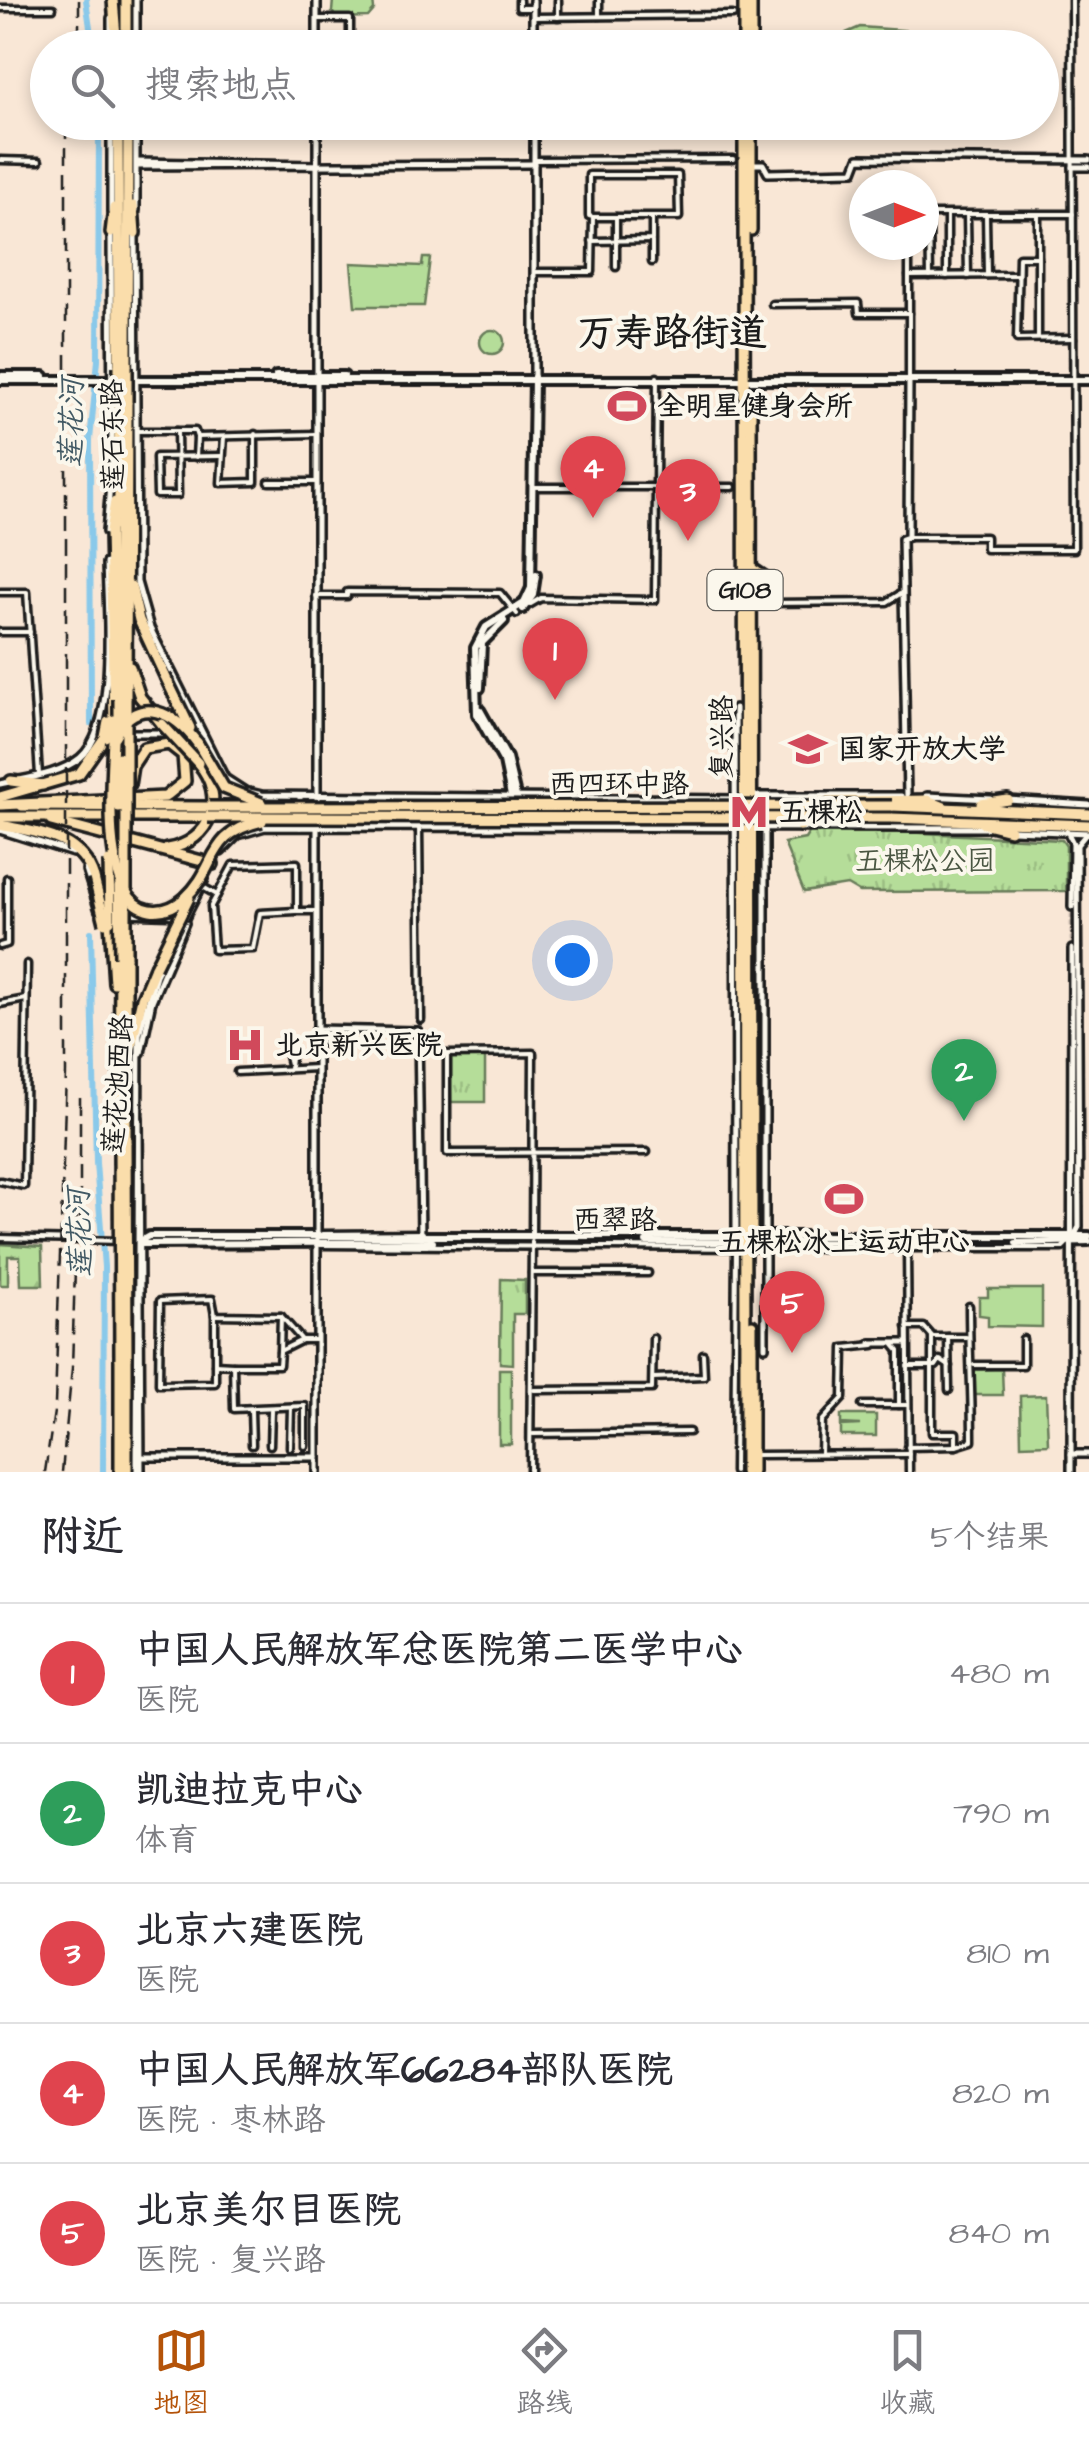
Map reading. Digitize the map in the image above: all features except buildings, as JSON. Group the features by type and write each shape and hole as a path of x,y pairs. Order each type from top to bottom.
{"highway":[{"path":"114,0 119,30"},
{"path":"125,30 131,0"},
{"path":"747,0 748,30"},
{"name":"莲石东路","path":"115,140 123,366"},
{"name":"莲石东路","path":"123,366 134,165 131,140"},
{"name":"复兴路","path":"744,140 740,162 752,568 745,799"},
{"path":"134,165 135,233"},
{"path":"110,233 118,175"},
{"path":"123,366 123,402"},
{"name":"复兴路","path":"747,378 739,708 748,826 748,1472"},
{"name":"莲石东路","path":"123,402 119,479 123,699"},
{"name":"莲石东路","path":"123,402 127,561 123,699"},
{"path":"119,479 110,531 114,854 121,888 138,906 159,910 175,906 198,887"},
{"path":"127,561 139,620 224,788 279,812"},
{"path":"127,649 136,688 162,724 198,762 212,786 210,820 191,842 146,846"},
{"name":"莲花池西路","path":"123,699 133,801 119,955 126,1084 123,1143"},
{"name":"莲花池西路","path":"123,699 118,1034 123,1143"},
{"path":"107,922 108,781 117,730 137,714 159,711 177,718 199,739"},
{"path":"0,803 55,784 89,765 111,721"},
{"path":"0,803 149,802 170,795 184,781 186,763 178,749 151,744 132,766 133,801"},
{"path":"5,782 55,784"},
{"path":"745,799 800,803 927,800 944,807"},
{"path":"959,813 1008,800"},
{"name":"西四环中路","path":"149,802 208,812"},
{"path":"800,803 800,826"},
{"name":"西四环中路","path":"32,817 892,806 944,807 959,813 1089,825"},
{"path":"126,1084 136,1015 155,967 214,848 244,825 279,812"},
{"name":"西四环中路","path":"279,812 891,818 959,813 1089,814"},
{"path":"959,813 1010,830"},
{"path":"2,826 32,817 213,864"},
{"path":"2,826 48,835 80,852 94,878 119,955"},
{"path":"123,1143 123,1472"},
{"name":"复兴路","path":"745,1242 752,1455 748,1472"}],"main road":[{"path":"0,378 1089,380"},
{"path":"515,796 504,762 477,714 475,648 486,627 525,608 536,586 534,379"},
{"path":"516,612 527,598 532,580 534,487"},
{"path":"752,568 764,576"},
{"name":"西翠路","path":"316,1240 420,1235 532,1240 662,1237 745,1242"},
{"name":"西翠路","path":"140,1242 149,1236 906,1243 1072,1237"},
{"name":"西翠路","path":"906,1243 1030,1236 1089,1238"}],"street":[{"path":"39,0 39,8"},
{"path":"317,0 317,30"},
{"path":"520,0 520,8 533,4 533,30"},
{"path":"558,0 558,17"},
{"path":"599,0 599,16"},
{"path":"907,796 900,594 902,539 986,537 986,549 1074,549 1072,0"},
{"path":"0,8 52,8"},
{"path":"533,17 733,15"},
{"path":"317,19 350,19 350,30"},
{"name":"莲石东路","path":"101,735 112,378 113,140"},
{"name":"莲石东路","path":"134,165 135,140"},
{"path":"317,140 317,1472"},
{"path":"534,140 534,379"},
{"path":"134,165 740,162 763,164 768,173 854,171 858,158 1089,164"},
{"path":"0,160 40,161"},
{"path":"589,175 678,175 679,217 652,217 589,216 589,175"},
{"path":"939,214 1073,214"},
{"path":"946,214 947,276"},
{"path":"967,214 968,276"},
{"path":"986,214 987,276"},
{"path":"1038,214 1038,338"},
{"path":"534,272 592,272 593,217"},
{"path":"616,217 616,267"},
{"path":"652,217 652,262"},
{"name":"莲石东路","path":"135,233 140,599 199,739"},
{"path":"592,240 652,240"},
{"path":"1038,257 1019,257 1017,339 1074,338"},
{"path":"908,537 909,260"},
{"path":"929,260 930,276"},
{"path":"909,276 1017,275"},
{"path":"772,304 858,303 858,313 909,312"},
{"path":"525,608 541,598 656,600 657,378"},
{"path":"135,431 195,432 196,456"},
{"path":"177,431 177,457 178,495 157,494 156,457 177,457 196,456 221,456"},
{"path":"224,437 221,483 256,482 256,434"},
{"path":"197,437 316,434"},
{"path":"269,482 316,482"},
{"path":"534,487 732,487"},
{"path":"0,592 28,592 39,775"},
{"path":"316,596 346,596 347,592 500,593 516,612"},
{"path":"765,603 887,602 900,594"},
{"path":"0,632 30,632"},
{"path":"2,826 78,857 101,912 187,915 198,887 225,846 225,778 199,739 101,735 77,761 5,782"},
{"name":"西四环中路","path":"225,778 262,796 907,796 1089,805"},
{"path":"300,796 300,827"},
{"path":"331,796 331,827"},
{"path":"473,796 474,826"},
{"path":"515,796 518,826"},
{"path":"532,796 532,826"},
{"path":"543,796 543,826"},
{"path":"578,796 578,826"},
{"name":"复兴路","path":"734,1472 745,1242 732,826 745,799"},
{"path":"419,826 421,1020"},
{"path":"748,826 1089,833"},
{"name":"西四环中路","path":"225,846 252,829 300,827 748,826"},
{"path":"764,1347 765,826"},
{"path":"1067,831 1073,842 1072,908"},
{"path":"1072,1237 1077,845 1089,833"},
{"path":"298,911 297,863 234,865 212,906 214,950 253,949 260,913 316,911"},
{"path":"0,946 7,944 7,878"},
{"path":"198,887 217,894"},
{"name":"莲花池西路","path":"139,1472 141,1048 152,1001 187,915"},
{"path":"1071,1472 1072,949"},
{"path":"0,1181 24,1186 26,964"},
{"path":"0,1004 26,999"},
{"path":"316,1029 418,1031 420,1235"},
{"path":"530,1472 534,1390 532,1273 532,1153 533,1053 447,1054 447,1152 532,1153 647,1152"},
{"path":"236,1072 290,1066 316,1068"},
{"path":"765,1241 772,1233 1030,1236"},
{"path":"0,1238 140,1242"},
{"name":"莲花池西路","path":"139,1472 140,1242"},
{"path":"906,1243 909,1472"},
{"path":"532,1273 648,1273"},
{"path":"212,1299 215,1315 215,1383 159,1384 160,1301 212,1299"},
{"path":"752,1455 908,1450 972,1441 972,1365 966,1337 969,1306"},
{"path":"215,1315 281,1316 302,1340"},
{"path":"215,1364 279,1364 281,1316"},
{"path":"906,1327 924,1327 932,1337 932,1434 956,1433 956,1446"},
{"path":"932,1337 966,1337"},
{"path":"948,1337 949,1390"},
{"path":"534,1390 652,1388 652,1338"},
{"path":"280,1351 302,1340 316,1340"},
{"path":"972,1365 1023,1365 1024,1340"},
{"path":"871,1342 907,1342"},
{"path":"821,1454 822,1421 844,1398 846,1346 897,1347 899,1405"},
{"path":"653,1378 704,1376 704,1354"},
{"path":"907,1366 934,1366 940,1360 946,1366"},
{"path":"233,1365 234,1409 305,1406 305,1446"},
{"path":"862,1405 907,1405"},
{"path":"290,1447 291,1407"},
{"path":"251,1408 252,1445"},
{"path":"270,1445 271,1408"},
{"path":"533,1434 689,1432"},
{"path":"1071,1454 1089,1454"},
{"path":"140,1456 317,1457"}],"green space":[{"path":"333,0 373,0 374,10 368,17 338,18 332,12"},
{"path":"860,27 901,30 853,30"},
{"path":"423,258 430,258 424,306 355,306 351,263 422,266"},
{"path":"492,330 501,333 501,351 492,354 483,351 480,342 483,333"},
{"name":"五棵松公园","path":"810,831 1062,840 1066,846 1066,891 859,892 847,885 804,892 784,843 805,839"},
{"path":"485,1055 485,1102 451,1102 450,1056"},
{"path":"0,1244 42,1247 43,1285 21,1285 20,1256 8,1256 8,1285 0,1285"},
{"path":"501,1279 525,1280 525,1314 513,1314 513,1364 500,1363"},
{"path":"988,1289 1042,1289 1042,1327 988,1326 988,1316 979,1315 979,1297 988,1297"},
{"path":"499,1369 511,1369 511,1444 499,1444"},
{"path":"1002,1369 1003,1395 973,1395 973,1370"},
{"path":"1046,1395 1048,1444 1021,1445 1020,1396"},
{"path":"841,1415 876,1415 876,1436 841,1436 841,1426 860,1425 841,1424"}],"waterway":[{"name":"莲花河","path":"86,0 90,30"},
{"name":"莲花河","path":"91,724 90,440 98,360 99,140"},
{"name":"莲花河","path":"91,932 96,1163 104,1267 103,1472"}],"tunnel":[{"path":"1072,907 1072,949"}],"railway":[{"path":"79,0 79,30"},
{"path":"45,1472 55,1405 66,1073 66,140"},
{"path":"80,1098 80,1218"},
{"path":"62,1472 72,1368 77,1203"}],"place":[{"name":"全明星健身会所","path":"627,406"},
{"name":"中国人民解放军66284部队医院","path":"593,518"},
{"name":"北京六建医院","path":"688,541"},
{"name":"中国人民解放军总医院第二医学中心","path":"555,700"},
{"name":"国家开放大学","path":"808,749"},
{"name":"五棵松","path":"749,812"},
{"name":"北京新兴医院","path":"245,1045"},
{"name":"凯迪拉克中心","path":"964,1121"},
{"name":"五棵松冰上运动中心","path":"844,1199"},
{"name":"北京美尔目医院","path":"792,1353"}],"district":[{"name":"万寿路街道","path":"672,334"}]}
